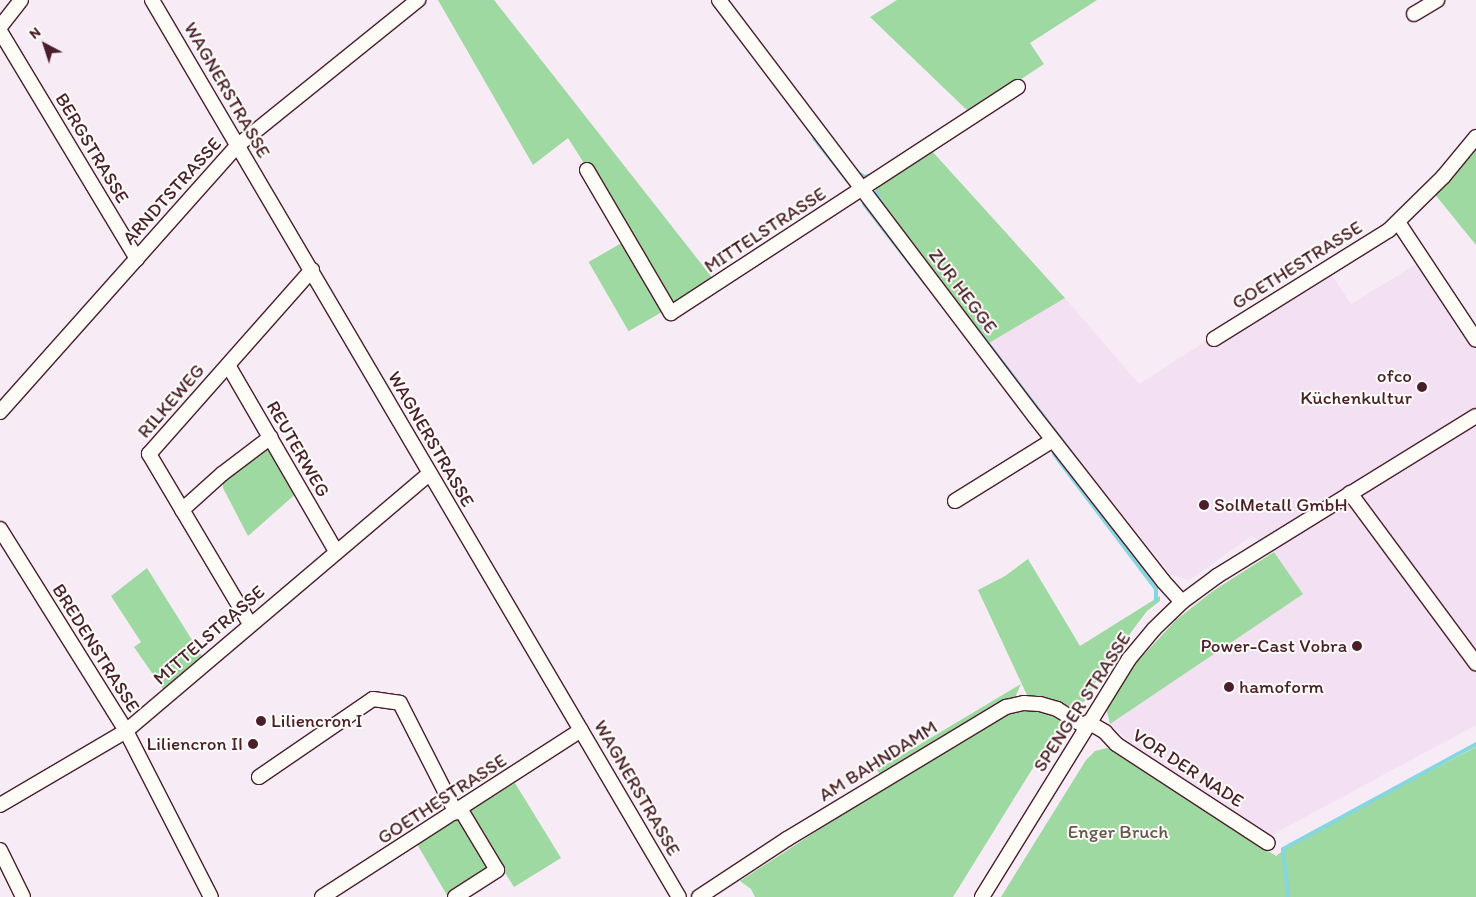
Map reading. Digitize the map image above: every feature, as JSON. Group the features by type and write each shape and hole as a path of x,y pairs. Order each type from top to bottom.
{"street":[{"path":"0,27 21,0"},
{"name":"WAGNERSTRASSE","path":"152,0 679,897"},
{"name":"ARNDTSTRASSE","path":"0,412 238,146 418,0"},
{"name":"ZUR HEGGE","path":"719,0 1053,440 1163,581 1182,602"},
{"path":"1414,14 1437,0"},
{"name":"BERGSTRASSE","path":"0,31 137,259"},
{"name":"MITTELSTRASSE","path":"586,170 671,314 1018,87"},
{"name":"GOETHESTRASSE","path":"1214,339 1389,230 1443,177 1476,137"},
{"path":"1398,222 1476,340"},
{"name":"RILKEWEG","path":"250,624 149,454 312,270"},
{"name":"REUTERWEG","path":"228,365 336,551"},
{"name":"SPENGER STRASSE","path":"982,897 1129,659 1154,629 1182,602 1217,576 1476,416"},
{"path":"182,510 222,474 271,437"},
{"path":"955,501 1053,440"},
{"name":"MITTELSTRASSE","path":"0,805 126,731 429,474"},
{"path":"1350,493 1476,663"},
{"name":"BREDENSTRASSE","path":"0,529 126,731 208,896"},
{"path":"259,777 373,699 400,703 458,811 498,870 455,897"},
{"name":"AM BAHNDAMM","path":"699,897 787,839 945,742 1006,707 1024,703 1040,704 1087,725"},
{"name":"VOR DER NADE","path":"1087,725 1105,732 1116,744 1268,844"},
{"name":"GOETHESTRASSE","path":"322,897 581,730"},
{"path":"0,850 23,897"}],"shaded area":[{"path":"1420,262 1476,350 1476,725 1268,837 1138,750 1110,724 1303,594 1274,552 1252,536 1189,580 1170,574 991,350 989,343 1065,298 1139,384 1325,265 1351,304"}],"green space":[{"path":"438,0 494,0 714,280 674,305 568,138 533,165"},
{"path":"897,0 1097,0 1030,43 1044,64 970,113 870,17"},
{"path":"1476,143 1476,245 1433,192"},
{"path":"931,150 1065,298 989,343 879,200 875,187"},
{"path":"625,241 665,310 629,331 589,262"},
{"path":"267,447 273,448 299,491 248,536 223,488 223,483"},
{"path":"1274,552 1303,594 1110,724 1106,708 1137,662 1176,620 1213,591"},
{"path":"1028,559 1080,646 1160,596 1160,601 1147,611 1102,671 1085,701 1074,707 1027,695 978,590 1005,576"},
{"path":"147,568 202,656 163,689 134,647 141,642 111,596"},
{"path":"1021,684 1007,715 1030,710 1050,714 1061,722 1067,731 1063,737 1054,734 953,897 755,897 751,889 740,881 887,785 877,770"},
{"name":"Enger Bruch","path":"1476,747 1476,897 1001,897 1086,760 1095,751 1107,748 1276,856 1293,843"},
{"path":"515,783 561,858 514,887 500,865 448,897 417,844"}],"waterway":[{"path":"814,138 848,181"},
{"path":"858,173 865,177 871,175"},
{"path":"877,192 880,202"},
{"path":"864,204 925,283"},
{"path":"977,329 1086,472"},
{"path":"1054,454 1156,589 1156,601"},
{"path":"1288,897 1283,849 1476,744"}],"place":[{"name":"ofco Küchenkultur","path":"1422,387"},
{"name":"SolMetall GmbH","path":"1204,505"},
{"name":"Power-Cast Vobra","path":"1357,646"},
{"name":"hamoform","path":"1229,687"},
{"name":"Liliencron I","path":"261,721"},
{"name":"Liliencron II","path":"253,744"}]}
